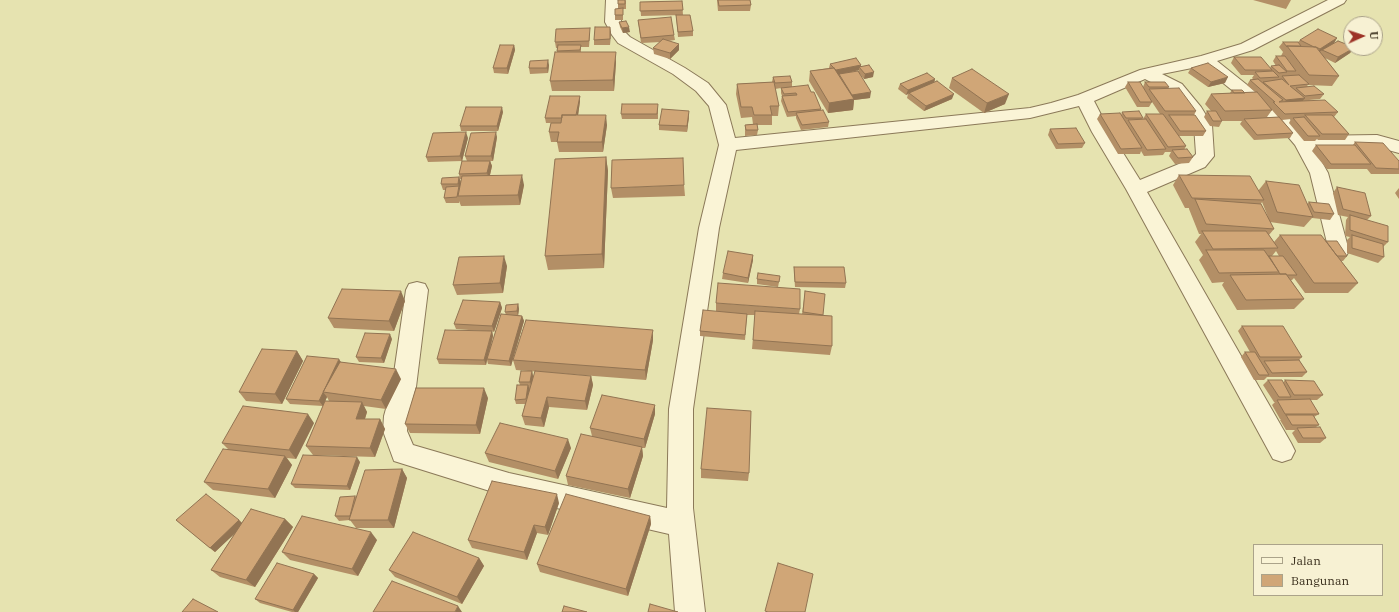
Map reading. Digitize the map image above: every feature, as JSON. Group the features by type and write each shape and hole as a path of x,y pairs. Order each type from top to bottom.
{"street":[{"path":"613,0 613,22 617,32 624,40 679,70 702,87 717,106 728,145 709,228 681,409 680,508 690,612"},
{"path":"728,145 1030,113 1054,108 1084,98 1146,73 1206,60 1247,47 1339,0"},
{"path":"1206,60 1290,128 1302,142 1319,174 1339,251"},
{"path":"1136,189 1198,163 1205,156 1203,125 1192,107 1176,88 1146,73"},
{"path":"1084,98 1101,132 1136,189 1282,451"},
{"path":"1302,142 1377,141 1399,147"},
{"path":"417,290 404,387 396,416 395,431 403,453 509,485 681,524"}],"shaded area":[{"path":"0,0 1399,0 1399,612 0,612"}],"building":[{"path":"618,0 625,0 625,4 618,4"},
{"path":"718,0 750,0 751,5 719,6"},
{"path":"682,1 683,10 640,11 640,2"},
{"path":"623,8 623,15 615,15 615,9"},
{"path":"676,15 690,15 693,31 678,32"},
{"path":"671,17 674,35 641,38 638,20"},
{"path":"626,21 629,27 622,28 619,22"},
{"path":"595,27 610,27 610,39 594,40"},
{"path":"590,28 589,41 555,42 556,29"},
{"path":"1318,29 1337,38 1320,49 1300,40"},
{"path":"663,39 679,44 670,53 653,48"},
{"path":"1338,41 1343,43 1343,54 1338,57 1322,50"},
{"path":"1283,42 1298,42 1301,46 1287,47"},
{"path":"500,45 514,45 507,68 493,68"},
{"path":"558,45 581,45 580,50 557,51"},
{"path":"1287,46 1316,47 1339,76 1309,75"},
{"path":"555,52 616,52 613,80 550,81"},
{"path":"1276,56 1285,56 1296,71 1287,71"},
{"path":"1234,57 1261,57 1272,70 1245,70"},
{"path":"856,58 861,65 836,70 830,64"},
{"path":"548,60 547,68 529,68 530,61"},
{"path":"1208,63 1228,77 1211,82 1191,68"},
{"path":"869,65 874,72 865,74 859,67"},
{"path":"1279,65 1287,72 1279,73 1271,66"},
{"path":"834,68 854,99 829,103 810,71"},
{"path":"972,69 1009,94 987,103 952,78"},
{"path":"858,71 871,92 852,95 839,74"},
{"path":"1273,71 1279,77 1260,78 1255,72"},
{"path":"927,73 935,79 908,90 900,84"},
{"path":"1299,75 1309,84 1290,86 1305,98 1286,100 1263,82 1282,79 1289,85 1282,76"},
{"path":"790,76 792,82 775,83 773,77"},
{"path":"1258,79 1283,100 1279,102 1325,100 1338,112 1285,114 1273,102 1275,102 1250,80"},
{"path":"937,81 954,94 926,106 909,93"},
{"path":"774,82 779,106 770,106 772,115 754,115 752,107 741,107 737,84"},
{"path":"1128,82 1140,82 1152,102 1140,102"},
{"path":"1145,82 1165,82 1169,87 1149,87"},
{"path":"808,85 811,92 814,92 821,109 788,112 782,96 797,95 796,93 784,94 781,88"},
{"path":"1314,86 1324,94 1305,96 1296,88"},
{"path":"1179,88 1196,111 1165,111 1149,89"},
{"path":"1232,90 1242,90 1245,93 1234,93"},
{"path":"1257,92 1272,110 1225,111 1211,94"},
{"path":"550,96 580,96 576,115 562,115 562,118 545,118"},
{"path":"622,104 658,104 657,114 621,114"},
{"path":"466,107 502,107 497,126 460,126"},
{"path":"662,109 689,111 687,126 659,125"},
{"path":"823,110 829,122 802,125 796,113"},
{"path":"1139,111 1143,118 1126,118 1122,112"},
{"path":"1207,111 1216,111 1222,121 1213,121"},
{"path":"1120,113 1142,148 1121,149 1100,114"},
{"path":"1146,114 1163,114 1186,146 1168,147"},
{"path":"562,115 606,115 602,142 557,142 559,132 549,132 551,123 561,123"},
{"path":"1169,115 1195,115 1206,131 1180,131"},
{"path":"1305,115 1332,115 1349,134 1322,134"},
{"path":"1279,117 1293,133 1257,135 1244,119"},
{"path":"1304,117 1320,136 1308,136 1293,118"},
{"path":"1146,119 1166,149 1147,150 1128,120"},
{"path":"757,124 758,130 746,130 745,125"},
{"path":"1076,128 1085,143 1058,144 1050,129"},
{"path":"466,132 460,156 426,157 433,133"},
{"path":"496,132 491,156 465,156 471,133"},
{"path":"1355,142 1383,143 1399,161 1399,169 1376,168"},
{"path":"1316,145 1355,145 1371,164 1331,164"},
{"path":"1187,149 1193,157 1178,158 1172,150"},
{"path":"606,157 602,254 545,256 555,159"},
{"path":"683,158 684,185 611,188 612,160"},
{"path":"462,161 490,161 487,173 459,174"},
{"path":"522,175 518,195 458,196 462,176"},
{"path":"1179,175 1250,176 1264,200 1192,198"},
{"path":"459,177 458,184 441,184 442,178"},
{"path":"1266,181 1299,185 1313,217 1277,212"},
{"path":"459,186 457,197 444,198 446,187"},
{"path":"1337,187 1365,193 1371,216 1343,209"},
{"path":"1195,199 1261,204 1274,229 1206,224"},
{"path":"1309,202 1329,204 1334,214 1314,212"},
{"path":"1350,215 1388,226 1388,242 1350,230"},
{"path":"1202,231 1266,231 1278,248 1213,249"},
{"path":"1280,235 1321,235 1358,283 1314,283"},
{"path":"1352,235 1383,244 1384,257 1352,248"},
{"path":"1326,241 1337,241 1347,256 1337,256"},
{"path":"1206,250 1264,250 1279,272 1219,273"},
{"path":"728,251 753,255 748,278 723,273"},
{"path":"504,256 500,283 453,285 459,257"},
{"path":"1269,256 1283,256 1297,275 1280,274"},
{"path":"794,267 844,267 846,283 795,282"},
{"path":"758,273 780,276 779,282 757,279"},
{"path":"1286,274 1304,299 1246,300 1230,275"},
{"path":"718,283 800,289 800,309 716,303"},
{"path":"342,289 401,291 389,321 328,318"},
{"path":"805,291 825,294 823,315 803,312"},
{"path":"463,300 500,302 492,326 454,324"},
{"path":"518,304 517,311 505,312 506,305"},
{"path":"703,310 747,314 745,335 700,331"},
{"path":"755,311 832,316 832,346 753,340"},
{"path":"501,314 522,316 509,361 487,359"},
{"path":"526,320 653,330 645,370 513,360"},
{"path":"1242,326 1283,326 1302,357 1260,357"},
{"path":"445,330 492,331 484,360 437,359"},
{"path":"365,333 390,334 381,358 356,357"},
{"path":"262,349 297,351 275,394 239,392"},
{"path":"1245,352 1255,352 1269,375 1259,375"},
{"path":"307,356 339,359 319,401 286,399"},
{"path":"1299,360 1307,372 1272,373 1264,361"},
{"path":"340,362 396,369 381,400 323,392"},
{"path":"521,371 532,371 530,382 519,382"},
{"path":"535,371 591,376 585,401 547,397 541,418 522,416"},
{"path":"1268,380 1282,380 1291,397 1279,397"},
{"path":"1285,380 1314,381 1323,395 1294,395"},
{"path":"517,385 528,385 526,399 515,400"},
{"path":"416,388 484,388 476,425 405,424"},
{"path":"602,395 655,405 644,439 590,428"},
{"path":"1310,399 1319,414 1285,414 1277,400"},
{"path":"325,401 362,402 356,419 380,419 370,448 306,446"},
{"path":"243,406 308,414 289,450 222,443"},
{"path":"707,408 751,411 749,473 701,469"},
{"path":"1286,415 1313,415 1319,425 1292,425"},
{"path":"500,423 568,439 555,471 485,453"},
{"path":"1320,427 1326,438 1303,438 1297,428"},
{"path":"581,434 642,447 628,489 566,476"},
{"path":"223,449 285,456 268,489 204,482"},
{"path":"303,455 357,457 347,486 291,484"},
{"path":"402,469 388,520 349,520 365,470"},
{"path":"492,481 557,494 545,527 534,525 524,552 468,540"},
{"path":"206,494 239,520 210,548 176,520"},
{"path":"566,494 650,516 626,589 537,564"},
{"path":"355,496 350,516 335,516 340,497"},
{"path":"251,509 285,519 246,580 211,570"},
{"path":"302,516 371,532 352,569 282,552"},
{"path":"413,532 479,558 457,597 389,570"},
{"path":"277,563 314,574 293,610 255,599"},
{"path":"778,563 813,574 805,612 765,611"},
{"path":"392,581 458,606 455,612 373,612"},
{"path":"193,599 218,612 182,612"},
{"path":"650,604 678,612 648,612"},
{"path":"564,606 587,612 562,612"}]}
